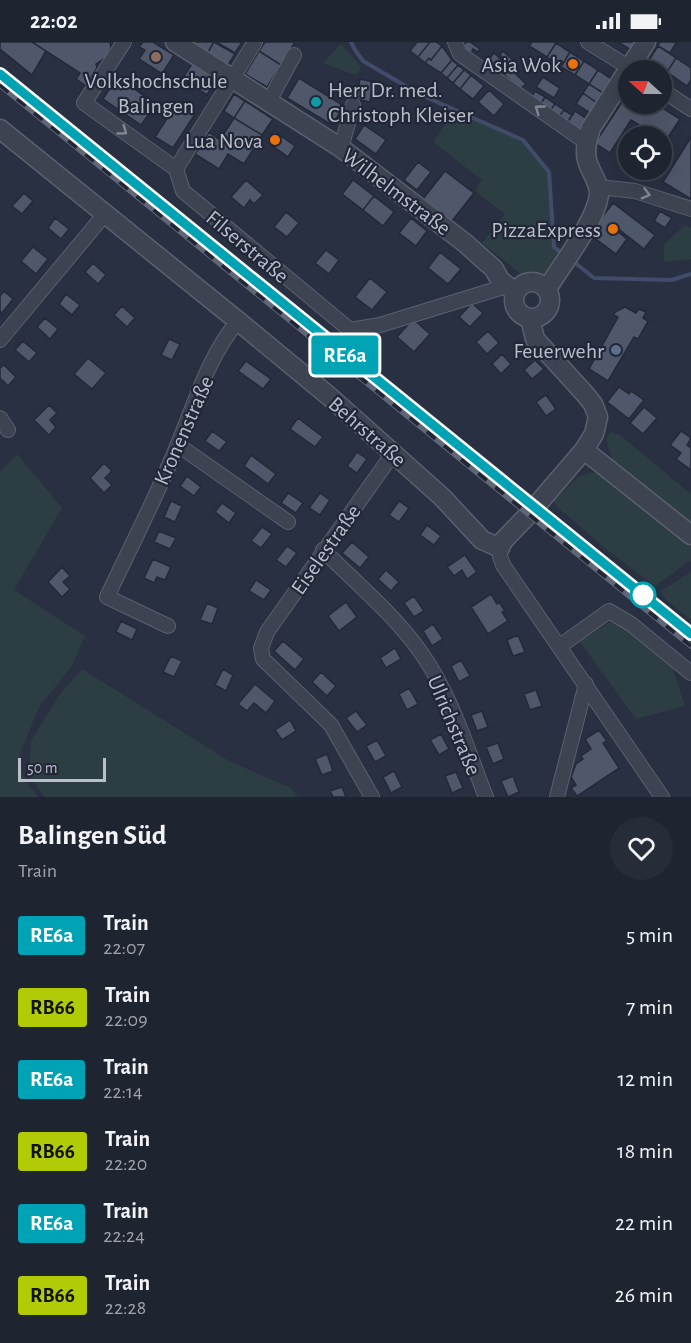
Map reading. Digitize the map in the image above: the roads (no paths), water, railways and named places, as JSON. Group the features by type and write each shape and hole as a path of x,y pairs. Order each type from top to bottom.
{"street":[{"name":"Filserstraße","path":"124,42 84,103 176,169 183,191 350,330 391,322 500,288 509,282"},
{"name":"Wilhelmstraße","path":"175,42 341,148 430,216 509,282"},
{"path":"176,169 255,42"},
{"path":"455,42 460,54 587,143"},
{"path":"588,42 618,60"},
{"path":"637,60 646,42"},
{"path":"269,101 294,54"},
{"path":"547,289 592,217 598,187 587,159 587,143 591,128 618,89"},
{"path":"672,97 691,109"},
{"path":"341,148 354,105"},
{"name":"Behrstraße","path":"0,129 238,321 394,452 442,496 482,540 500,548"},
{"path":"598,187 635,191 691,209"},
{"path":"0,340 105,214"},
{"path":"536,318 550,305 547,289 541,284 532,282 509,282 514,305 518,312 536,318 545,337 543,346 593,404 598,417 594,434 584,450 503,541 500,556 503,565 662,797"},
{"name":"Kronenstraße","path":"168,626 107,597 178,445 200,388 229,332 238,321"},
{"path":"0,418 8,430"},
{"path":"178,445 288,522"},
{"path":"584,450 691,535"},
{"name":"Eiselestraße","path":"372,797 331,725 263,659 261,648 267,632 394,452"},
{"name":"Ulrichstraße","path":"323,550 398,624 422,653 443,689 486,797"},
{"path":"560,646 609,611 631,624 691,673"},
{"path":"557,797 586,684"}],"waterway":[{"path":"351,42 363,61 419,94 523,140 549,172 554,247 564,255"},
{"path":"573,261 594,278 672,280 691,274"}],"railway":[{"path":"0,85 691,646"},
{"path":"407,405 667,614"}],"train":[{"name":"RE6a","path":"0,74 691,634"}],"place":[{"name":"Volkshochschule Balingen","path":"156,57"},
{"name":"Asia Wok","path":"573,64"},
{"name":"Herr Dr. med. Christoph Kleiser","path":"316,102"},
{"name":"Lua Nova","path":"275,140"},
{"name":"PizzaExpress","path":"613,229"},
{"name":"Feuerwehr","path":"616,350"}]}
